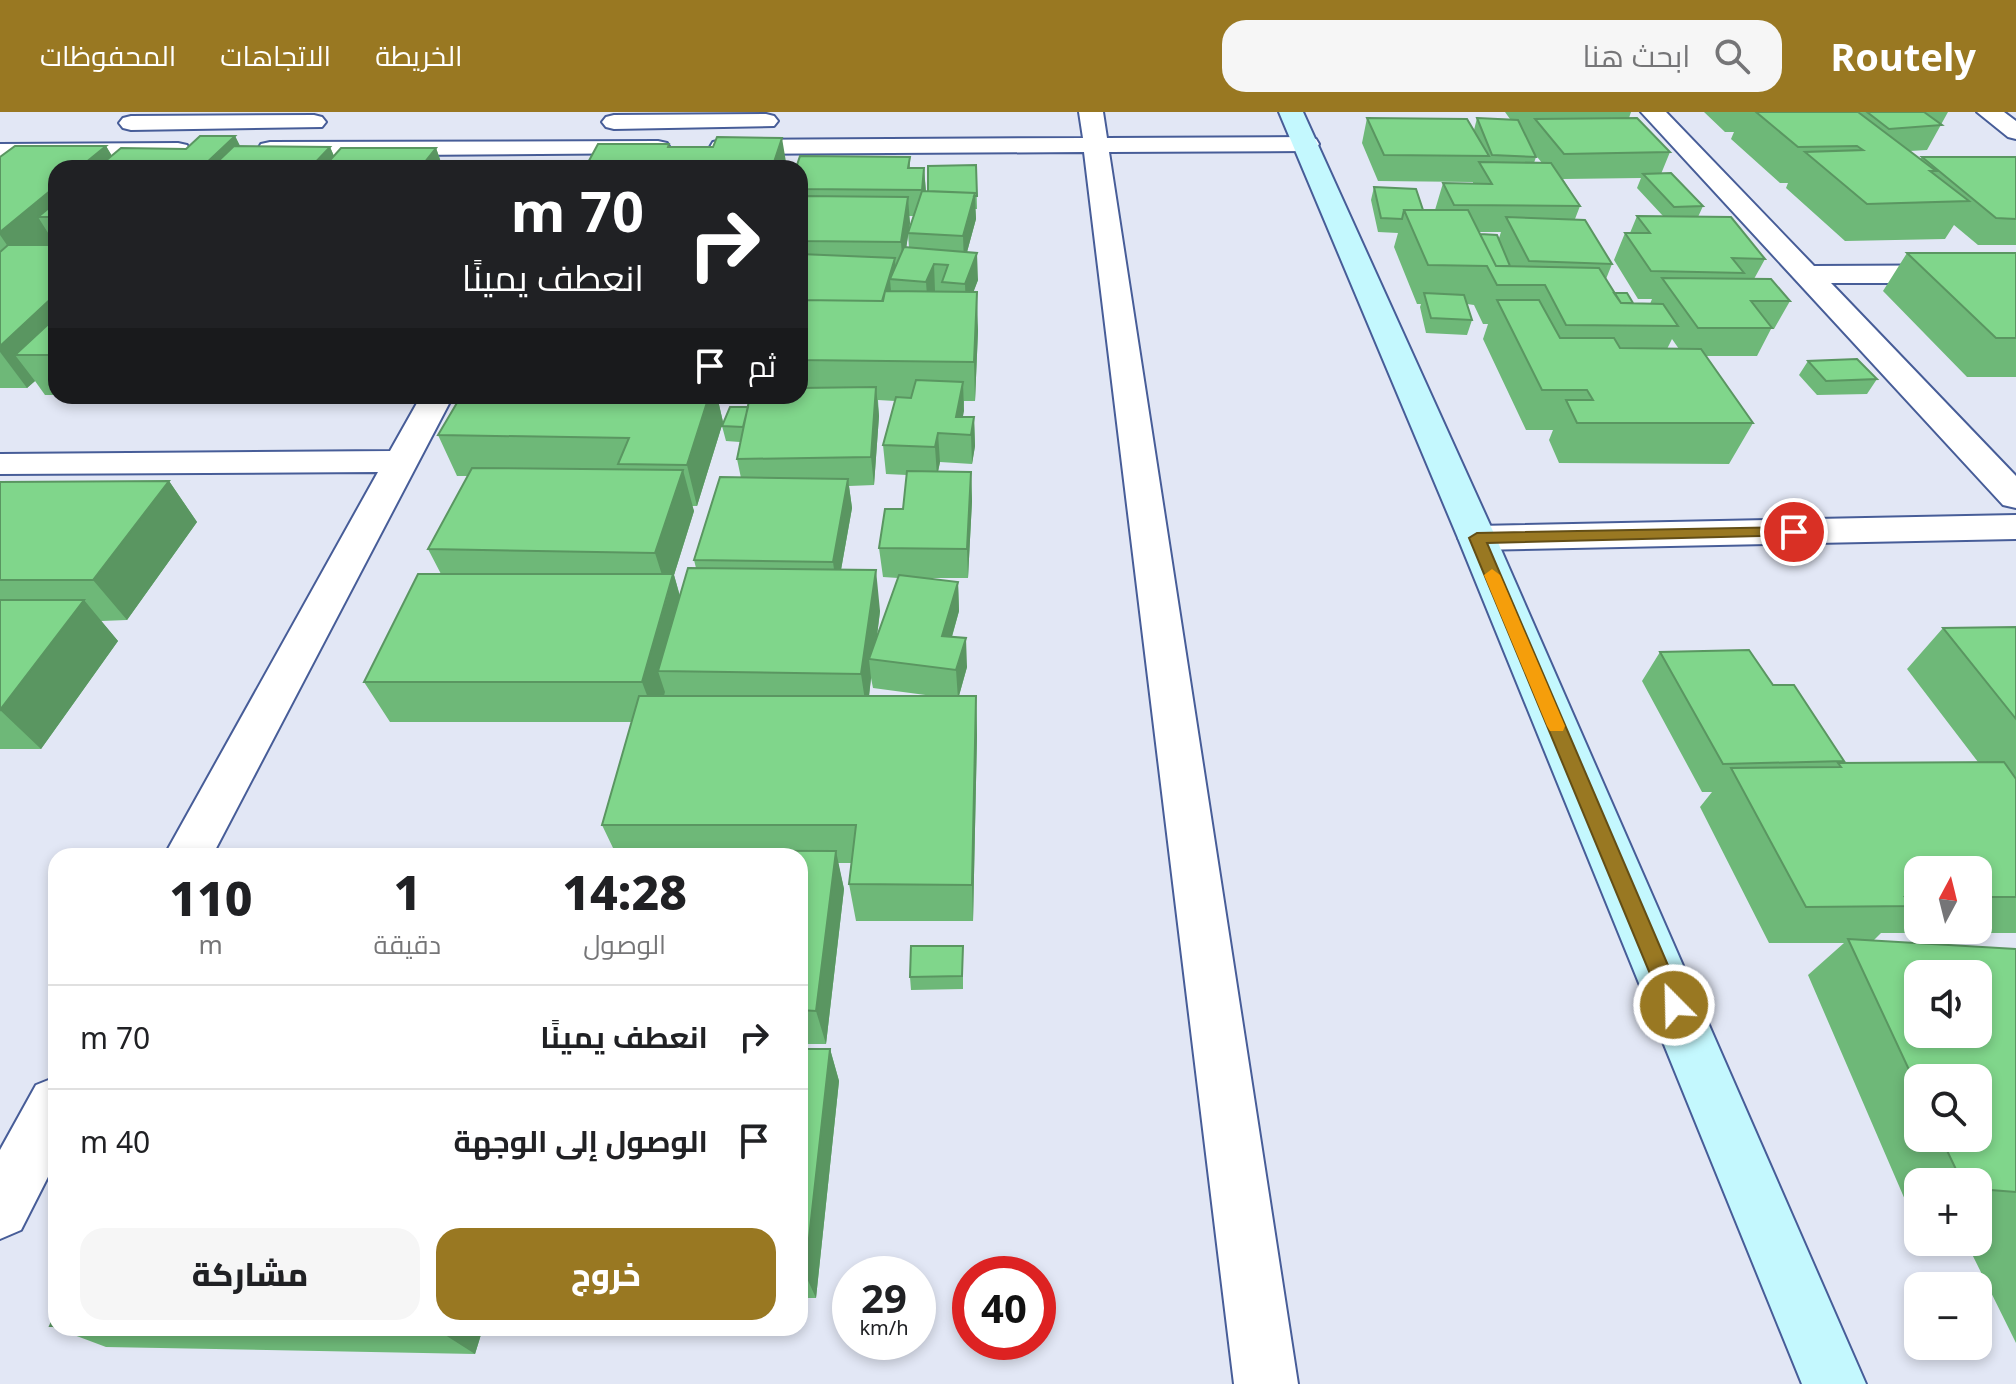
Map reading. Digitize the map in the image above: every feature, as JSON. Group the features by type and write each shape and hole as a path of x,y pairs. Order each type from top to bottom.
{"street":[{"path":"1653,112 2016,497"},
{"path":"1989,112 2016,132"},
{"path":"251,150 582,136 790,121"},
{"path":"109,123 344,122"},
{"path":"582,136 697,147 1089,124 1299,128 1477,538 1834,1384"},
{"path":"1089,124 1266,1384"},
{"path":"0,151 204,150"},
{"path":"1807,275 2016,274"},
{"path":"192,848 432,404"},
{"path":"0,464 399,461"},
{"path":"1477,538 2016,527"},
{"path":"0,1209 48,1119"}],"building":[{"path":"1756,112 1858,112 1936,171 1930,171 1969,201 1867,204 1805,152 1863,150 1857,146 1798,147"},
{"path":"1867,112 1924,112 1942,125 1889,129"},
{"path":"1367,118 1467,119 1489,156 1384,155"},
{"path":"1477,118 1518,120 1536,157 1492,155"},
{"path":"1637,118 1670,152 1564,154 1535,119"},
{"path":"200,136 235,136 210,160 107,160 121,148 186,149"},
{"path":"717,137 782,138 775,160 589,160 598,144 713,147"},
{"path":"15,146 106,146 89,160 48,160 48,193 0,232 0,157"},
{"path":"234,146 330,147 318,160 219,160"},
{"path":"341,148 436,148 426,160 330,160"},
{"path":"800,156 910,157 908,168 924,168 922,190 808,189 808,160 799,160"},
{"path":"1922,157 2016,157 2016,219 1996,218"},
{"path":"1479,162 1551,163 1580,206 1454,205 1443,183 1492,184"},
{"path":"976,165 977,196 974,196 975,193 928,191 928,166"},
{"path":"1671,173 1703,206 1674,207 1643,174"},
{"path":"1374,187 1416,189 1423,210 1404,210 1402,219 1381,218"},
{"path":"922,191 975,193 963,236 908,233"},
{"path":"808,196 908,197 901,242 808,241"},
{"path":"48,209 48,217 38,217"},
{"path":"1404,210 1468,210 1496,266 1599,268 1621,303 1663,304 1678,326 1566,325 1545,285 1497,285 1487,266 1428,265"},
{"path":"1637,216 1731,217 1765,259 1732,258 1744,273 1651,271 1625,233 1650,233"},
{"path":"1506,217 1585,220 1612,264 1529,261"},
{"path":"1480,234 1497,235 1510,266 1496,266"},
{"path":"8,245 48,245 48,301 0,346 0,252"},
{"path":"904,247 977,253 965,284 942,282 948,265 934,264 926,282 890,279"},
{"path":"1907,253 2016,253 2016,338 1996,338"},
{"path":"808,254 895,258 882,301 808,300"},
{"path":"1662,278 1771,279 1790,301 1751,301 1772,328 1698,328"},
{"path":"885,291 977,292 974,362 808,360 808,300 883,301"},
{"path":"1424,293 1464,295 1472,320 1431,318"},
{"path":"1614,293 1627,293 1633,303 1621,303"},
{"path":"1497,300 1539,300 1560,338 1614,338 1620,348 1701,349 1753,423 1577,423 1566,400 1593,400 1587,390 1542,390"},
{"path":"48,324 48,355 15,355"},
{"path":"1857,359 1877,379 1826,381 1808,361"},
{"path":"916,380 963,382 956,417 974,417 971,435 938,433 935,447 883,445 896,397 911,398"},
{"path":"876,387 871,457 737,459 748,404 808,404 808,388"},
{"path":"456,404 706,404 687,465 618,464 629,438 438,435"},
{"path":"730,407 748,407 743,427 722,426"},
{"path":"472,468 683,470 655,553 428,549"},
{"path":"907,471 971,472 967,549 879,548 885,509 903,509"},
{"path":"720,477 848,479 833,562 694,560"},
{"path":"169,481 93,580 0,580 0,482"},
{"path":"688,568 876,570 861,674 658,671"},
{"path":"418,574 673,574 642,682 364,682"},
{"path":"899,575 958,582 942,636 966,638 956,670 869,659"},
{"path":"0,600 84,600 0,710"},
{"path":"2016,627 2016,719 1943,628"},
{"path":"1749,650 1773,685 1794,685 1844,761 1723,764 1660,652"},
{"path":"639,696 976,696 972,885 849,884 856,825 602,825"},
{"path":"2004,762 2016,779 2016,897 1992,897 1992,856 1904,856 1904,906 1806,907 1731,768 1841,767 1838,763"},
{"path":"808,851 836,851 816,1011 808,1010"},
{"path":"1848,939 2016,949 2016,1192 1992,1190 1992,1168 1955,1168 1948,1152 1992,1152 1992,1064 1906,1064"},
{"path":"911,946 963,946 962,976 910,977"},
{"path":"808,1049 830,1049 808,1247"}],"slow traffic":[{"path":"1492,575 1556,726"}],"route":[{"path":"1674,1005 1477,538 1794,532"}]}
